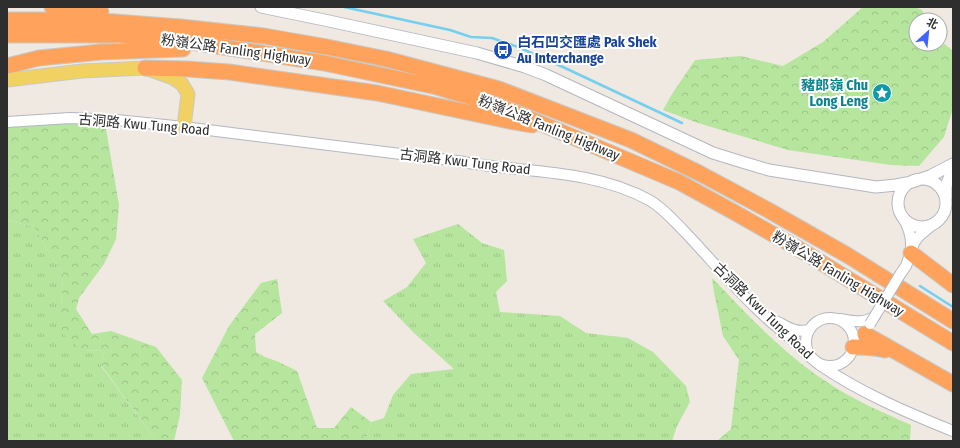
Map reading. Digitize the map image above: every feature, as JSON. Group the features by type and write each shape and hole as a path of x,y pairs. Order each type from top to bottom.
{"highway":[{"path":"52,7 168,18 264,36"},
{"name":"粉嶺公路 Fanling Highway","path":"7,20 102,21 181,27 264,36 386,59 499,89 631,140 699,173 847,255 953,321"},
{"name":"粉嶺公路 Fanling Highway","path":"7,35 120,35 191,42 324,63 437,87 500,106 679,182 799,249 953,343"},
{"path":"7,66 39,58 101,52 179,49 244,50"},
{"path":"145,68 229,72 362,91 556,129"},
{"path":"910,253 953,285"},
{"path":"863,332 953,384"}],"main road":[{"path":"260,7 397,35 501,59 546,75 713,153 777,171 876,187 909,183 930,176 953,164"},
{"path":"7,80 64,73 145,68 173,78 182,84 188,94 184,127"},
{"path":"934,223 943,215 946,208 946,186 953,168"},
{"path":"898,207 899,195 903,188 909,183 917,180 925,180 939,186 949,210 953,214"},
{"path":"876,187 894,199 903,218 908,223 923,227 945,218 953,218"}],"street":[{"name":"古洞路 Kwu Tung Road","path":"7,122 78,119 117,120 184,127 458,161 481,166 579,177 622,188 650,201 663,210 698,245 717,268 757,309 817,362 849,383 878,398 912,415 953,431"},
{"path":"903,218 909,228 912,242 910,253"},
{"path":"840,377 863,332 868,321 861,322 826,318 814,324 809,330 806,337 806,345 808,352 817,362 825,366 833,366 845,361 851,354 863,332 906,266 914,243 918,237 934,223"},
{"path":"757,309 794,330 802,332 809,330"},
{"path":"834,319 847,325 851,332 863,332"},
{"path":"845,361 842,370 849,383"}],"green space":[{"path":"863,7 915,7 922,10 923,12 908,12 908,52 948,52 948,47 953,51 953,108 944,137 919,166 891,165 788,150 698,123 663,110 695,60 741,56 783,66 823,42"},
{"path":"62,120 105,123 119,205 116,239 104,264 79,298 76,309 92,334 111,331 156,347 182,380 180,415 174,441 154,441 155,439 101,365 105,351 81,350 62,333 61,305 63,275 34,227 7,220 7,126"},
{"path":"7,220 34,227 63,275 61,305 81,350 105,351 101,366 155,439 154,441 7,441"},
{"path":"458,224 482,243 504,250 507,281 496,292 500,312 560,316 586,333 628,338 653,352 686,386 690,402 677,426 672,441 370,441 367,437 371,422 384,418 393,395 411,374 454,369 414,333 383,301 407,287 426,263 413,239"},
{"path":"712,278 766,333 811,371 857,400 911,425 910,441 717,441 731,429 739,360 723,336"},
{"path":"277,279 282,313 255,334 256,352 297,371 317,428 334,428 351,407 371,422 367,437 370,441 234,441 202,378 229,326 261,283"}],"waterway":[{"path":"344,7 450,30 471,37 492,38 518,47 565,68 682,123"},
{"path":"920,286 953,307"}],"place":[{"name":"白石凹交匯處 Pak Shek Au Interchange","path":"503,50"},
{"name":"豬郎嶺 Chu Long Leng","path":"882,93"}]}
